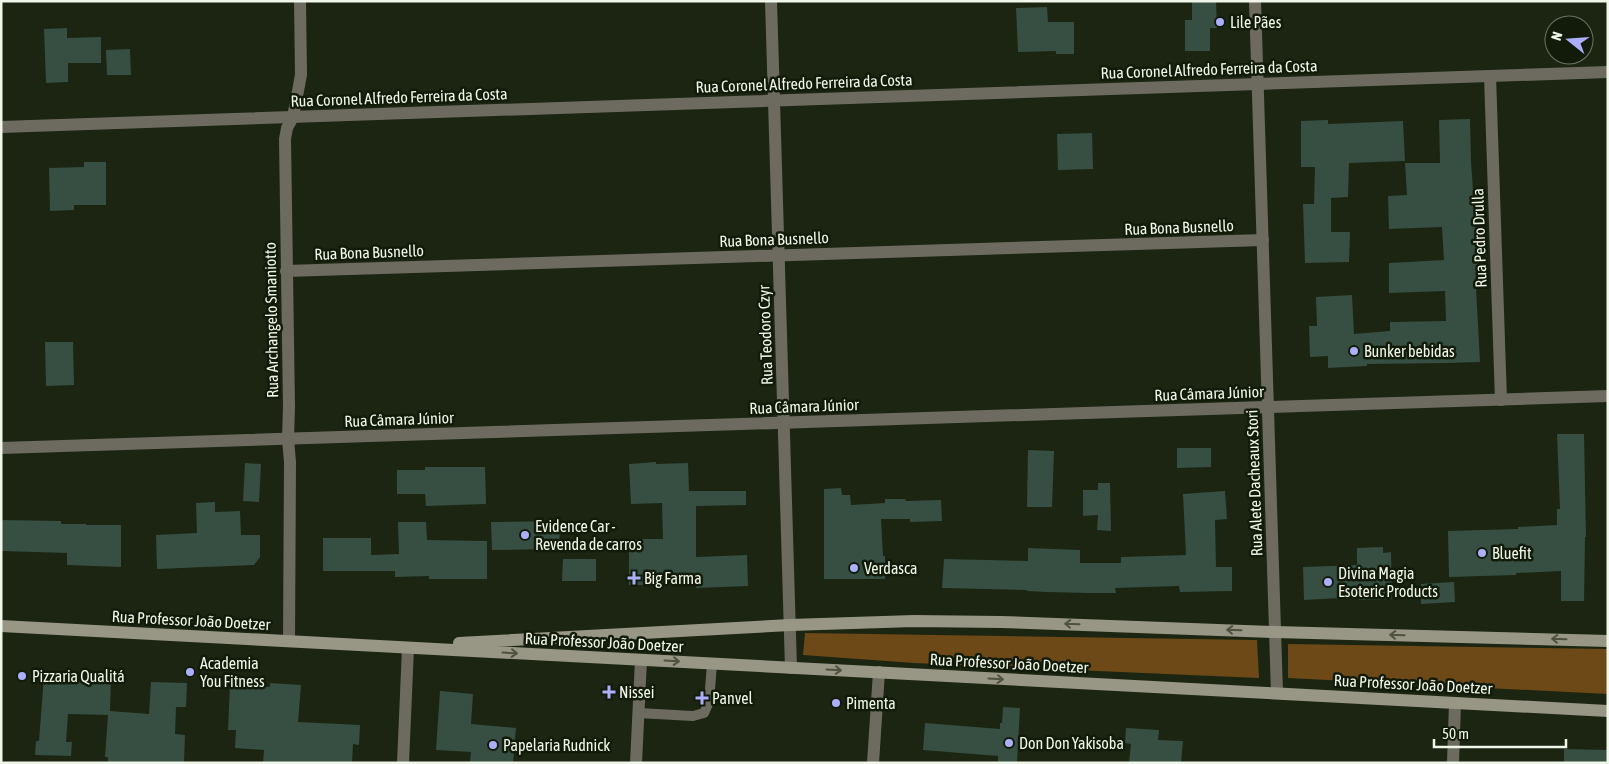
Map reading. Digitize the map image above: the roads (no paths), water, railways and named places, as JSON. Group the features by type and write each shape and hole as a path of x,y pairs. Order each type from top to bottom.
{"main road":[{"name":"Rua Professor João Doetzer","path":"408,648 447,644 790,625 956,621 1608,641"},
{"name":"Rua Professor João Doetzer","path":"1,626 1608,711"}],"street":[{"name":"Rua Archangelo Smaniotto","path":"289,641 290,462 288,439 285,139 287,128 293,117 301,75 300,1"},
{"name":"Rua Teodoro Czyr","path":"771,1 791,668"},
{"name":"Rua Alete Dacheaux Stori","path":"1255,1 1277,693"},
{"name":"Rua Coronel Alfredo Ferreira da Costa","path":"1,127 1608,72"},
{"name":"Rua Pedro Drulla","path":"1490,76 1501,400"},
{"name":"Rua Bona Busnello","path":"286,271 1263,240"},
{"name":"Rua Câmara Júnior","path":"1,448 1608,396"},
{"path":"403,763 408,648"},
{"path":"636,763 641,660"},
{"path":"873,763 878,672"},
{"path":"1453,763 1456,702"}],"lane":[{"path":"638,713 693,716 704,713 709,702 712,664"}],"place":[{"name":"Lile Pães","path":"1220,22"},
{"name":"Bunker bebidas","path":"1354,351"},
{"name":"Evidence Car - Revenda de carros","path":"525,535"},
{"name":"Bluefit","path":"1482,553"},
{"name":"Verdasca","path":"854,568"},
{"name":"Big Farma","path":"634,578"},
{"name":"Divina Magia Esoteric Products","path":"1328,582"},
{"name":"Academia You Fitness","path":"190,672"},
{"name":"Pizzaria Qualitá","path":"22,676"},
{"name":"Nissei","path":"609,692"},
{"name":"Panvel","path":"702,698"},
{"name":"Pimenta","path":"836,703"},
{"name":"Don Don Yakisoba","path":"1009,743"},
{"name":"Papelaria Rudnick","path":"493,745"}]}
